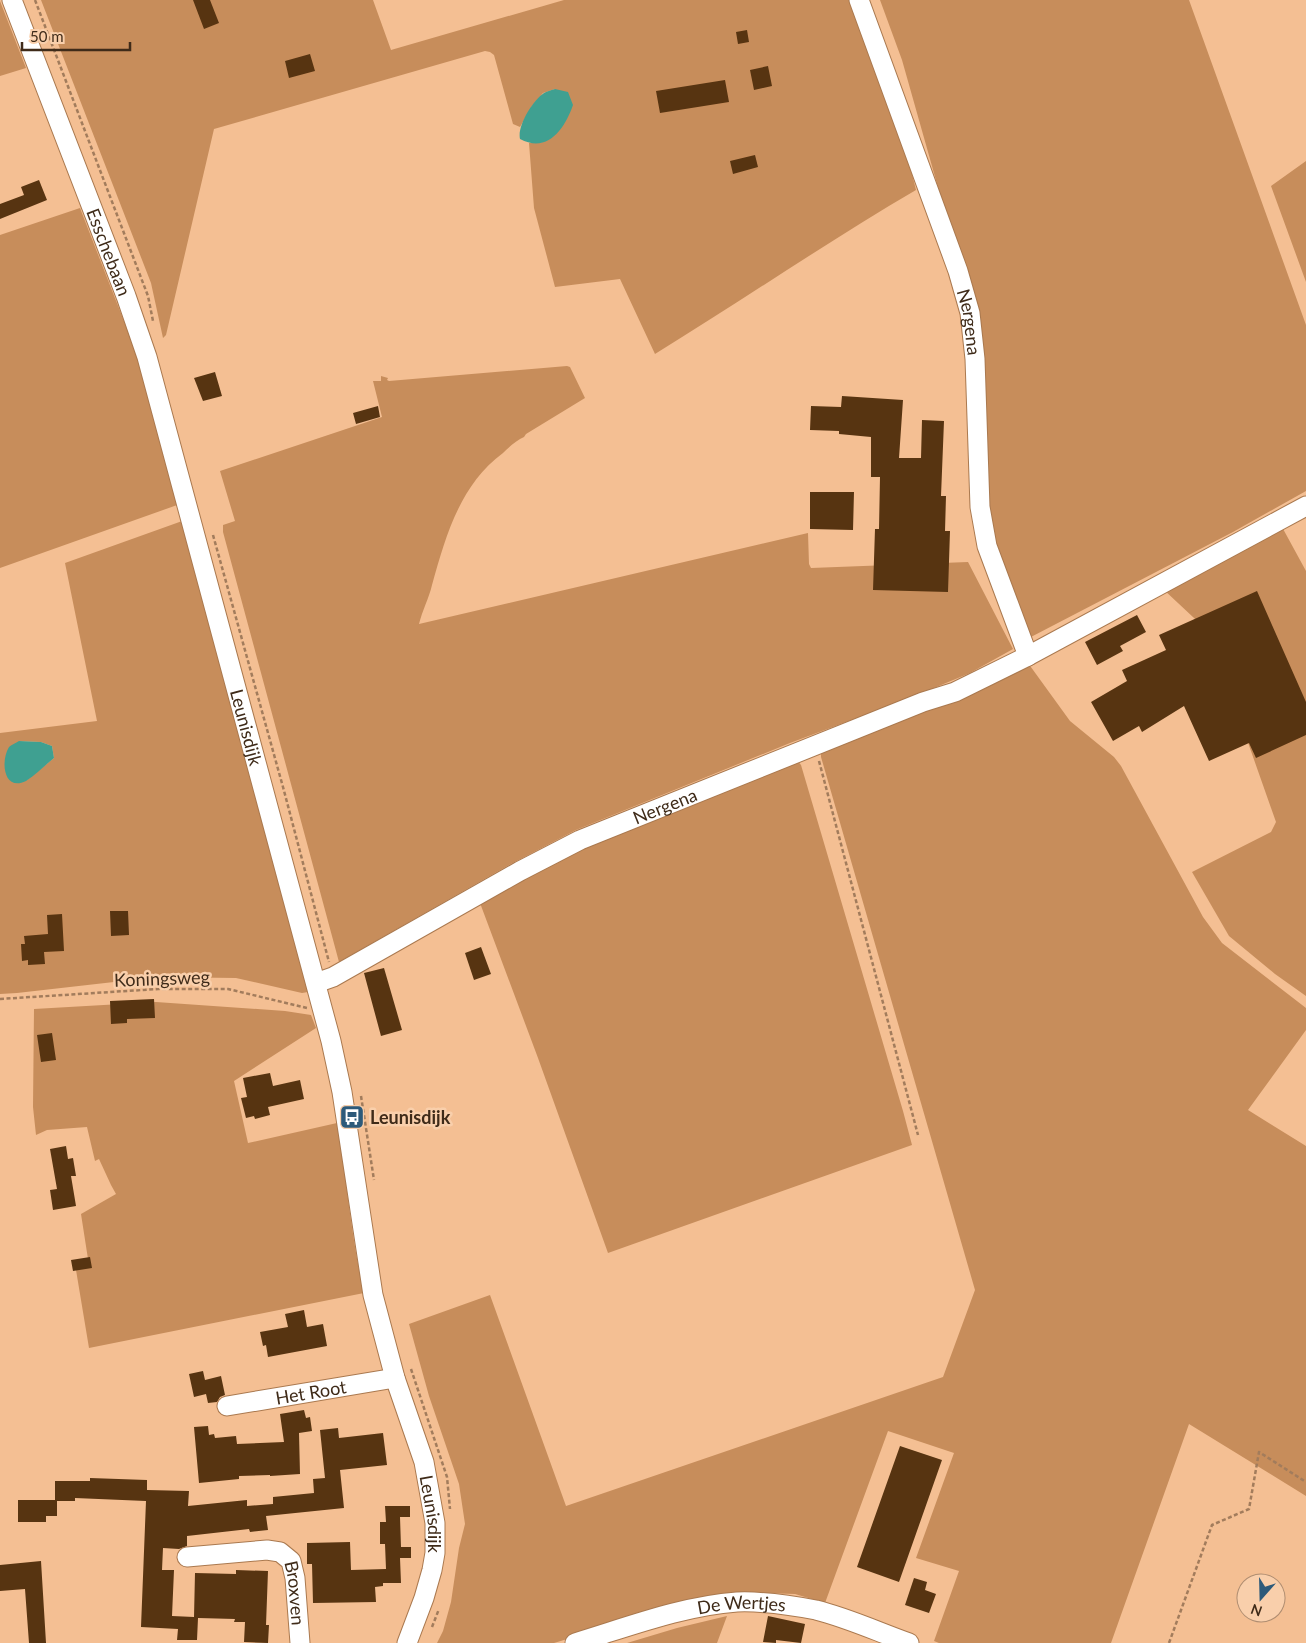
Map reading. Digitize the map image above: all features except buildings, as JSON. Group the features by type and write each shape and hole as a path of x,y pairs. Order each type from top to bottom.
{"street":[{"name":"Esschebaan","path":"12,0 126,296 147,357 189,510"},
{"name":"Nergena","path":"859,0 958,271 970,313 975,359 980,507 983,525 990,554 1028,656"},
{"name":"Nergena","path":"316,983 333,977 520,871 580,840 923,702 955,692 1028,656 1306,506"},
{"name":"Leunisdijk","path":"189,510 323,1008 342,1092 373,1296 395,1378 424,1462 435,1524 435,1553 424,1598 406,1643"},
{"name":"Het Root","path":"227,1406 395,1378"},
{"name":"Broxven","path":"187,1557 267,1550 280,1552 291,1561 295,1578 300,1643"},
{"name":"De Wertjes","path":"575,1643 701,1607 736,1602 767,1602 818,1611 909,1643"}],"path":[{"path":"815,745 918,1135"},
{"name":"Koningsweg","path":"0,999 158,989 228,989 301,1007 323,1008"},
{"path":"360,1092 375,1189"},
{"path":"410,1366 444,1468 450,1510"},
{"path":"1169,1643 1212,1525 1249,1509 1259,1452 1306,1482"},
{"path":"430,1632 439,1608"}],"shaded area":[{"path":"41,0 373,0 391,50 564,0 856,0 904,142 916,190 655,354 620,279 555,287 534,208 529,143 543,142 555,89 543,93 532,106 520,127 513,124 494,55 485,51 214,129 166,335 163,338 151,283"},
{"path":"880,0 1189,0 1306,325 1306,491 1233,532 1029,638 995,547 958,258 902,60"},
{"path":"0,1 26,68 0,76"},
{"path":"1306,161 1306,282 1271,186"},
{"path":"80,208 141,365 180,504 0,568 0,235"},
{"path":"570,367 585,398 526,434 488,466 476,480 465,496 449,530 419,624 808,533 809,564 811,568 968,562 1013,649 970,673 910,698 790,743 576,830 509,865 339,962 223,532 223,525 235,521 220,471 382,417 373,381 381,381 381,376 388,378 387,380 389,381"},
{"path":"185,520 308,992 302,993 236,978 158,977 0,994 0,733 97,721 65,563","holes":["19,741 41,742 52,746 54,758 27,780"]},
{"path":"1282,527 1306,571 1306,996 1275,974 1229,936 1192,872 1271,832 1276,822 1209,632 1163,589"},
{"path":"1028,663 1070,721 1114,757 1121,766 1203,917 1222,943 1306,1008 1306,1030 1248,1110 1306,1146 1306,1496 1189,1424 1111,1643 939,1643 934,1641 959,1571 916,1558 954,1453 888,1431 825,1603 795,1594 735,1592 700,1599 554,1643 437,1643 443,1631 451,1602 459,1548 465,1524 459,1484 429,1396 409,1324 490,1295 566,1506 943,1377 975,1290 821,757 821,751"},
{"path":"797,760 801,765 912,1145 608,1253 480,903 573,851"},
{"path":"156,1002 285,1011 311,1015 316,1028 234,1081 248,1143 337,1123 364,1293 89,1348 75,1264 88,1259 81,1214 116,1194 99,1159 95,1161 87,1127 47,1130 36,1135 33,1107 34,1009"},
{"path":"727,1616 717,1643 627,1643 677,1628"}],"water":[{"path":"555,89 568,92 573,105 560,130 547,141 539,143 530,143 520,139 523,121 531,107 544,93"},
{"path":"19,741 41,742 52,746 54,758 30,779 19,783 9,779 6,774 5,760 9,747"}],"place":[{"name":"Leunisdijk","path":"352,1117"}]}
